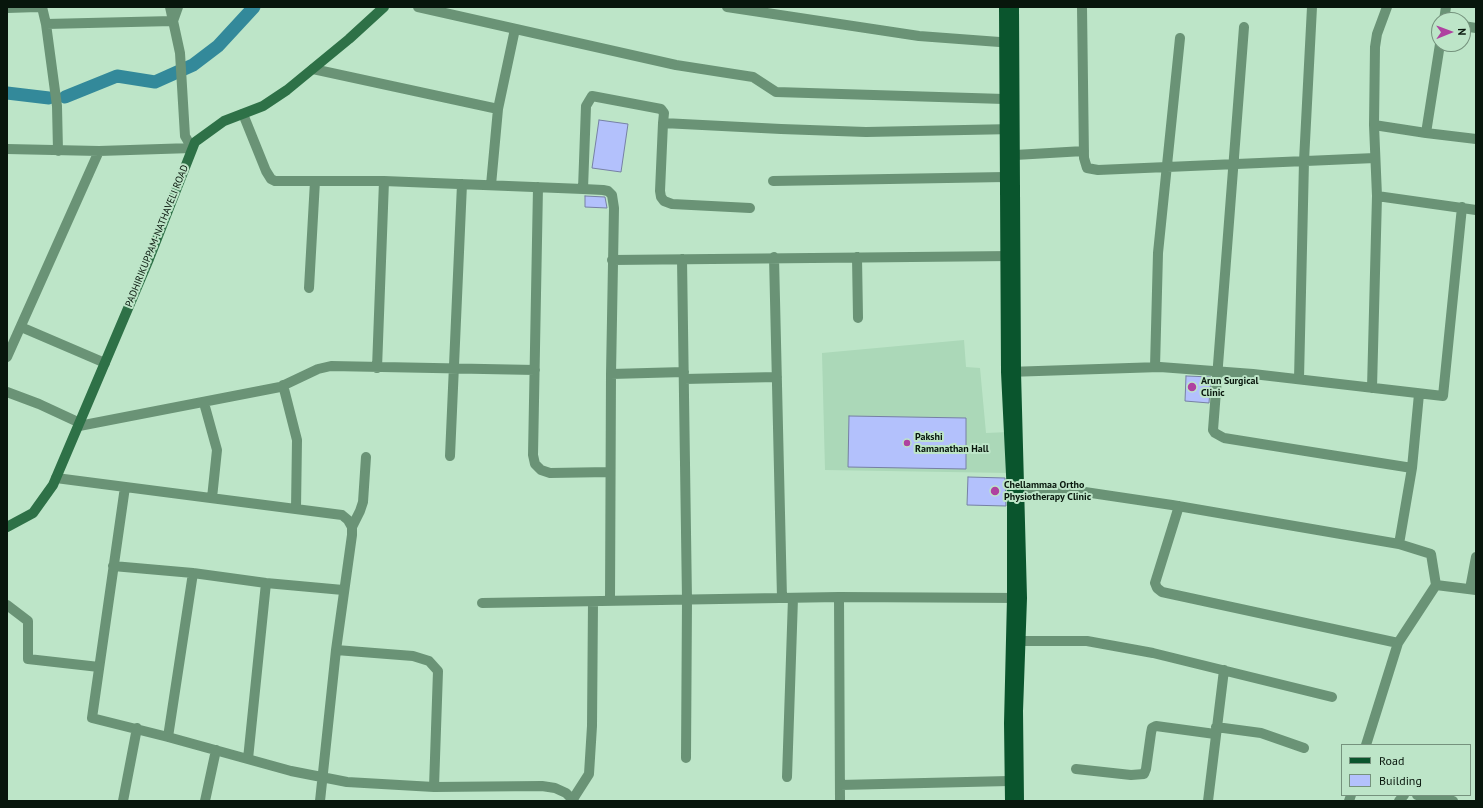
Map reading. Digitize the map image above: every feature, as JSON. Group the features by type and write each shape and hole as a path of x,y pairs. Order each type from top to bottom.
{"main road":[{"path":"1004,7 1008,42 1007,94 1010,129 1015,155 1016,256 1011,372 1012,495 1020,640 1018,711 1019,801"},
{"path":"1008,42 1014,7"},
{"path":"1010,129 1005,177 1005,256 1011,372 1020,493 1017,598 1009,715 1010,801"}],"street":[{"path":"7,8 38,7"},
{"path":"42,7 46,24 58,106 58,151"},
{"path":"7,149 99,151 192,148 185,136 180,53 170,7"},
{"path":"173,21 178,7"},
{"name":"PADHIRIKUPPAM-NATHAVELI ROAD","path":"7,527 33,513 56,478 106,363 195,142 224,121 263,106 287,90 349,39 384,7"},
{"path":"418,7 676,65 753,77 760,80 776,92 1007,94"},
{"path":"727,7 919,36 1008,42"},
{"path":"1082,7 1084,164 1092,170 1375,158"},
{"path":"1298,379 1304,161 1312,7"},
{"path":"1372,388 1377,196 1374,125 1375,48 1379,28 1388,7"},
{"path":"46,24 173,21"},
{"path":"1244,27 1232,164 1213,430 1220,436 1412,468"},
{"path":"491,185 498,109 515,29"},
{"path":"1155,368 1158,253 1180,38"},
{"path":"1426,134 1439,52"},
{"path":"313,69 498,109"},
{"path":"583,189 586,106 592,96 661,109 664,113 660,191 664,202 672,204 750,208"},
{"path":"243,114 266,171 271,179 275,181 384,181 491,185 603,190 608,191 612,195 614,208 612,260 610,601"},
{"path":"663,123 866,132 1010,129"},
{"path":"1374,125 1426,134 1476,139"},
{"path":"7,358 99,151"},
{"path":"1015,155 1084,151"},
{"path":"773,181 1005,177"},
{"path":"309,288 315,181"},
{"path":"377,368 384,181"},
{"path":"450,456 462,184"},
{"path":"538,187 533,455 535,464 541,470 550,473 610,472"},
{"path":"1377,196 1476,210"},
{"path":"1011,372 1155,368 1298,379 1442,396 1462,208"},
{"path":"612,260 774,257 1016,256"},
{"path":"774,257 782,598"},
{"path":"857,257 858,318"},
{"path":"682,259 687,600 686,758"},
{"path":"21,326 106,363"},
{"path":"7,392 39,404 79,425 204,403 283,385 318,369 331,366 535,370"},
{"path":"611,374 777,377"},
{"path":"283,385 297,440 296,509"},
{"path":"1399,544 1412,468 1419,394"},
{"path":"204,403 217,450 212,498"},
{"path":"320,801 343,590 352,527 363,502 366,457"},
{"path":"56,478 342,515 348,520 352,527"},
{"path":"125,487 92,718 136,728 291,771 348,782 434,787 542,786 555,788 575,798 589,774 592,726 593,602"},
{"path":"1020,493 1078,492 1179,506 1399,544 1431,554 1436,585 1398,643 1366,744"},
{"path":"1179,506 1155,584 1162,592 1398,643"},
{"path":"1436,585 1473,590 1476,557"},
{"path":"113,566 193,573 266,583 343,590"},
{"path":"168,737 193,573"},
{"path":"248,759 266,583"},
{"path":"482,603 839,597 1017,598"},
{"path":"839,597 840,801"},
{"path":"787,777 793,598"},
{"path":"7,605 28,621 28,659 99,668"},
{"path":"1020,640 1086,641 1153,653 1332,697"},
{"path":"336,650 413,656 429,661 438,671 434,787"},
{"path":"1208,801 1224,670"},
{"path":"1076,769 1131,775 1144,774 1146,770 1152,728 1156,726 1261,733 1304,748"},
{"path":"123,801 136,728"},
{"path":"205,801 216,750"},
{"path":"840,785 1009,781"},
{"path":"1423,796 1453,801"}],"shaded area":[{"path":"964,340 966,367 980,368 986,433 1009,432 1010,473 825,470 822,353"}],"building":[{"path":"599,120 628,124 621,172 592,168"},
{"path":"585,196 605,197 607,208 585,207"},
{"path":"1186,376 1211,377 1209,403 1185,401"},
{"name":"Pakshi Ramanathan Hall","path":"849,416 966,418 966,469 848,467"},
{"path":"968,477 1005,478 1006,506 967,505"}],"waterway":[{"path":"65,97 117,76 155,82 193,65 218,46 254,7"},
{"path":"7,93 49,98"}],"place":[{"name":"Arun Surgical Clinic","path":"1192,387"},
{"name":"Pakshi Ramanathan Hall","path":"907,443"},
{"name":"Chellammaa Ortho Physiotherapy Clinic","path":"995,491"}]}
